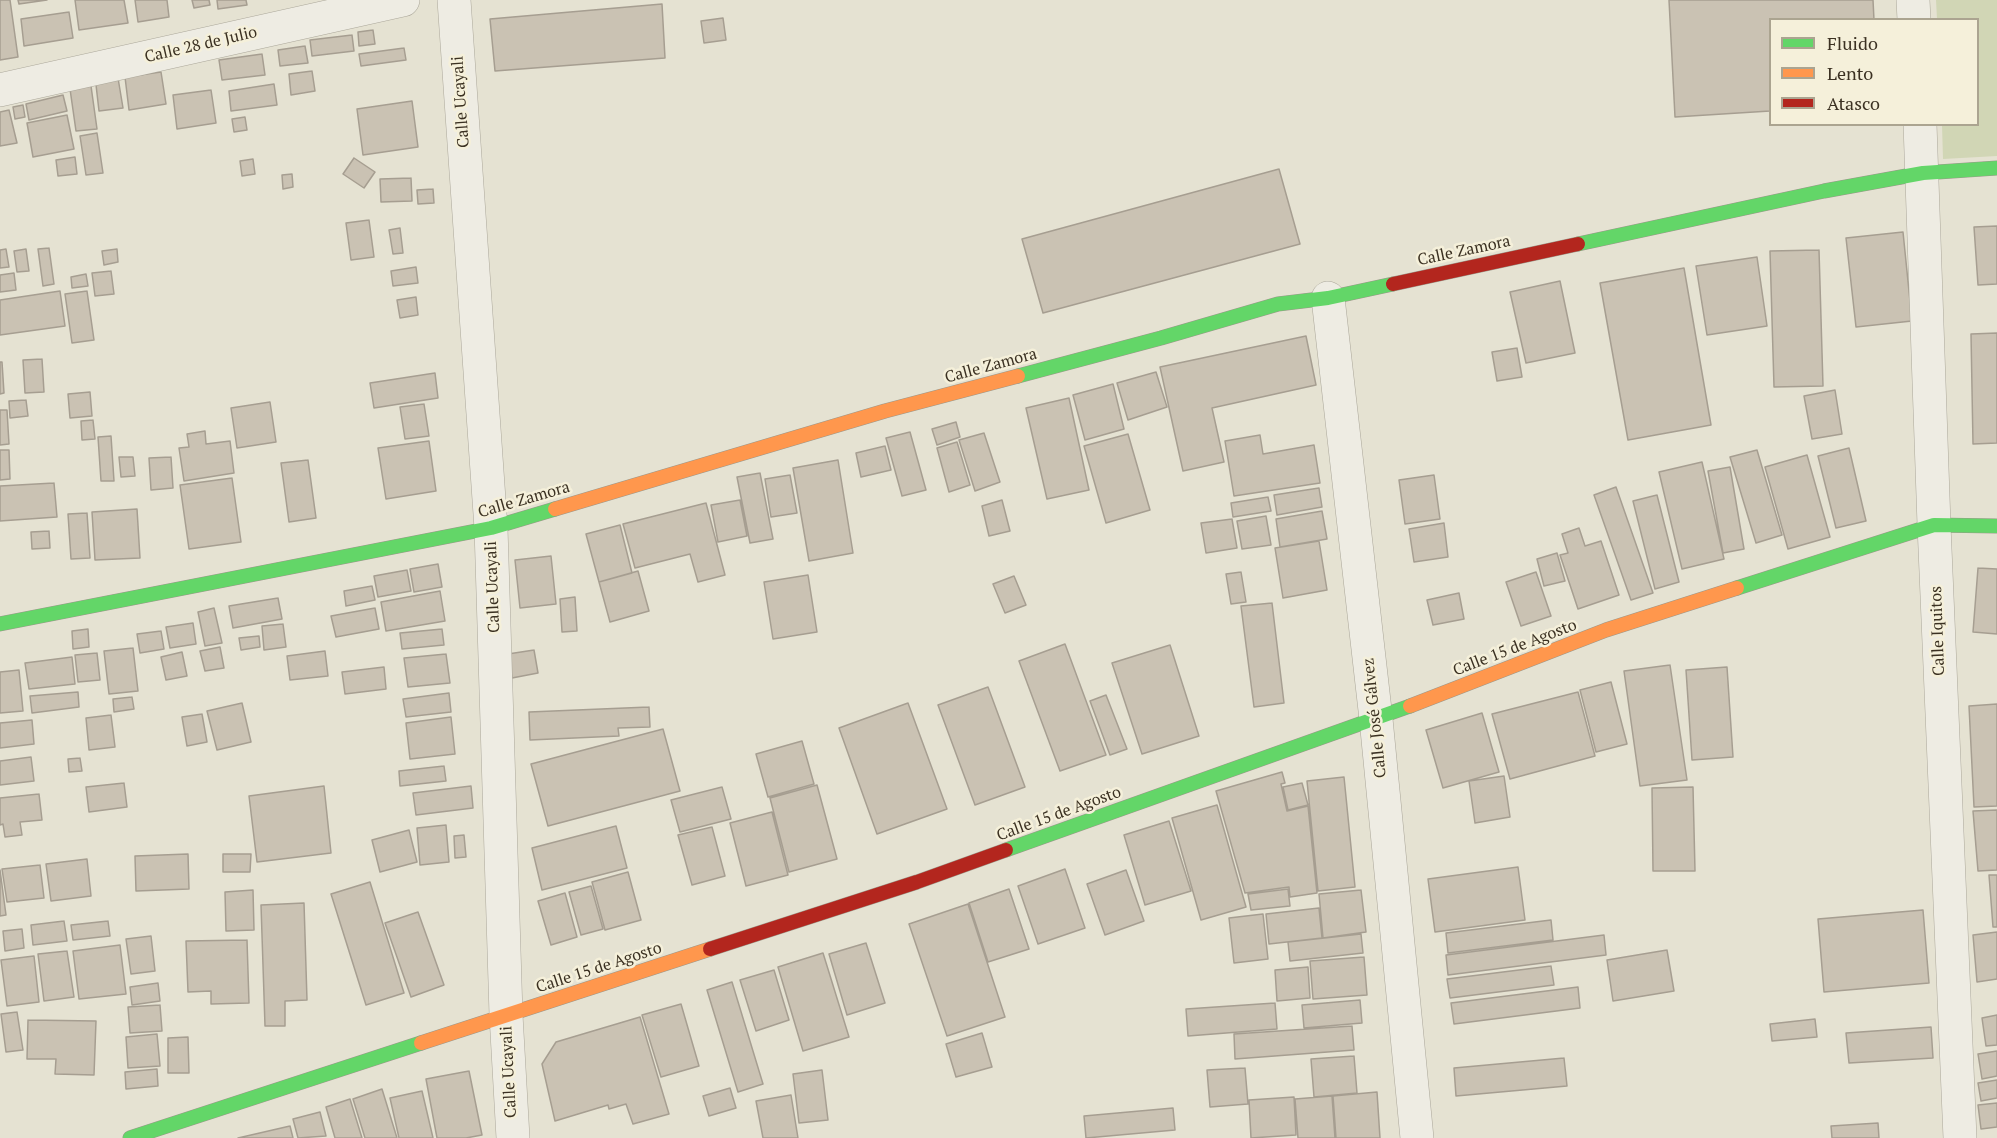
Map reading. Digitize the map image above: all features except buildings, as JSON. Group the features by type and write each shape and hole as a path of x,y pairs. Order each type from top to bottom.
{"street":[{"name":"Calle 28 de Julio","path":"0,90 403,0"},
{"name":"Calle Ucayali","path":"454,0 491,528 506,1015 513,1138"},
{"path":"1913,0 1914,18"},
{"name":"Calle Iquitos","path":"1920,126 1934,525 1960,1138"},
{"name":"Calle Zamora","path":"0,624 491,528 885,411 1161,338 1278,304 1328,298 1652,227 1923,172 1997,168"},
{"name":"Calle José Gálvez","path":"1328,298 1376,719 1417,1138"},
{"name":"Calle 15 de Agosto","path":"130,1138 917,882 1376,719 1606,630 1934,525 1997,526"}],"green space":[{"path":"1936,0 1997,0 1997,156 1943,159 1942,126 1979,126 1979,18 1937,18"}],"traffic: fast":[{"path":"1578,244 1824,191 1923,173 1997,168"},
{"path":"1018,376 1278,304 1328,298 1393,284"},
{"path":"0,624 491,528 555,509"},
{"path":"1737,588 1934,525 1997,526"},
{"path":"1006,850 1410,706"},
{"path":"130,1138 421,1043"}],"traffic: slow":[{"path":"555,509 885,411 1018,376"},
{"path":"1410,706 1606,630 1737,588"},
{"path":"421,1043 710,949"}],"traffic: jam":[{"path":"1393,284 1578,244"},
{"path":"710,949 917,882 1006,850"}]}
